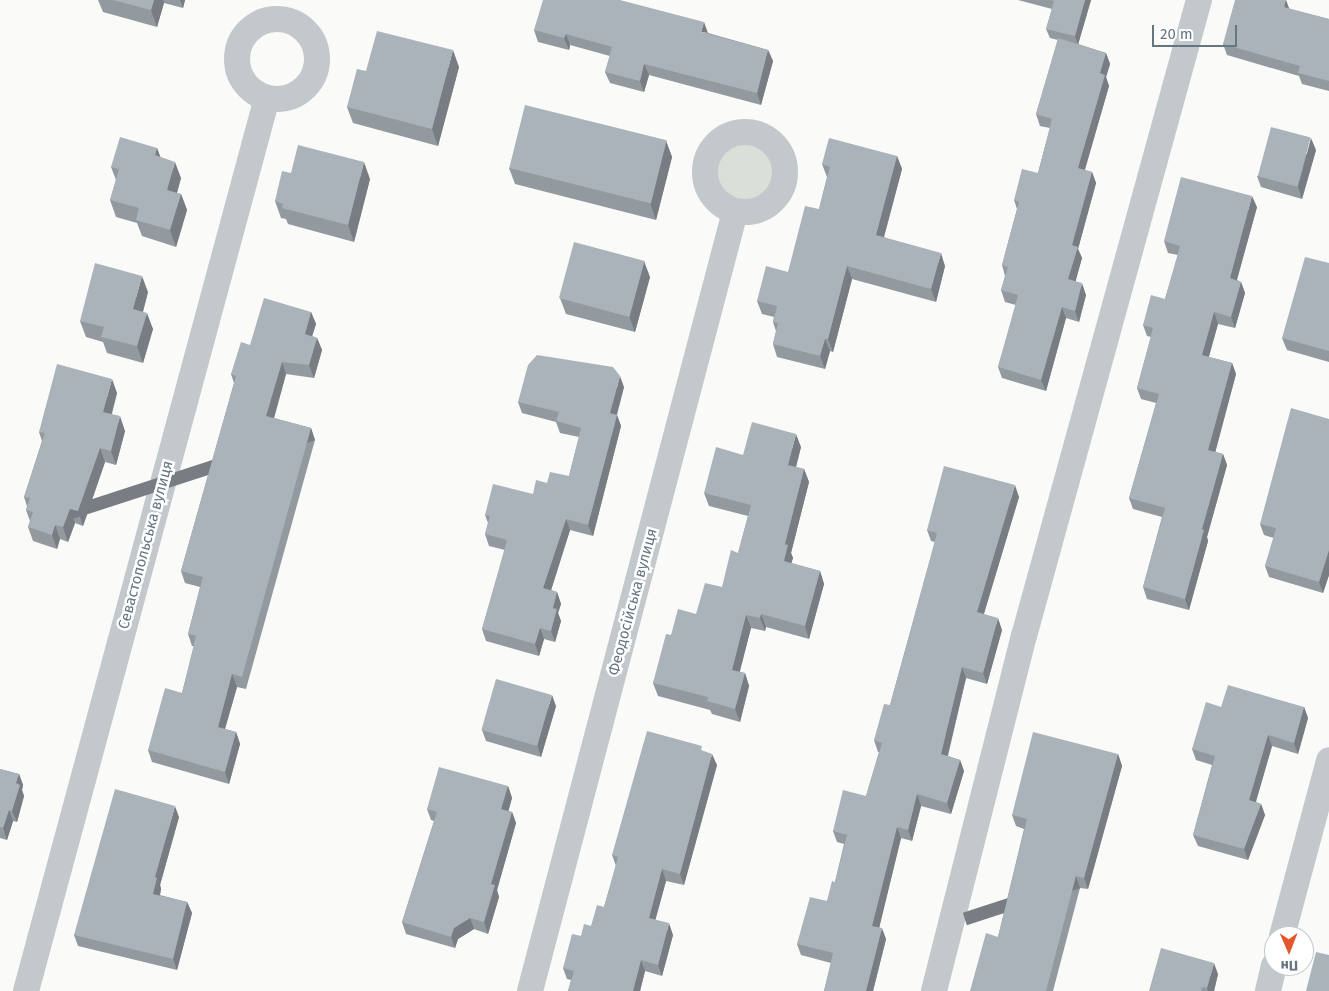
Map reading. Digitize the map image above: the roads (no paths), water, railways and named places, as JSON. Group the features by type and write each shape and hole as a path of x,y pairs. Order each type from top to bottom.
{"street":[{"path":"934,991 1024,636 1199,0"},
{"name":"Севастопольська вулиця","path":"26,991 267,98"},
{"name":"Феодосійська вулиця","path":"530,991 735,212"},
{"path":"1285,926 1329,760"},
{"path":"1268,991 1272,976"}]}
